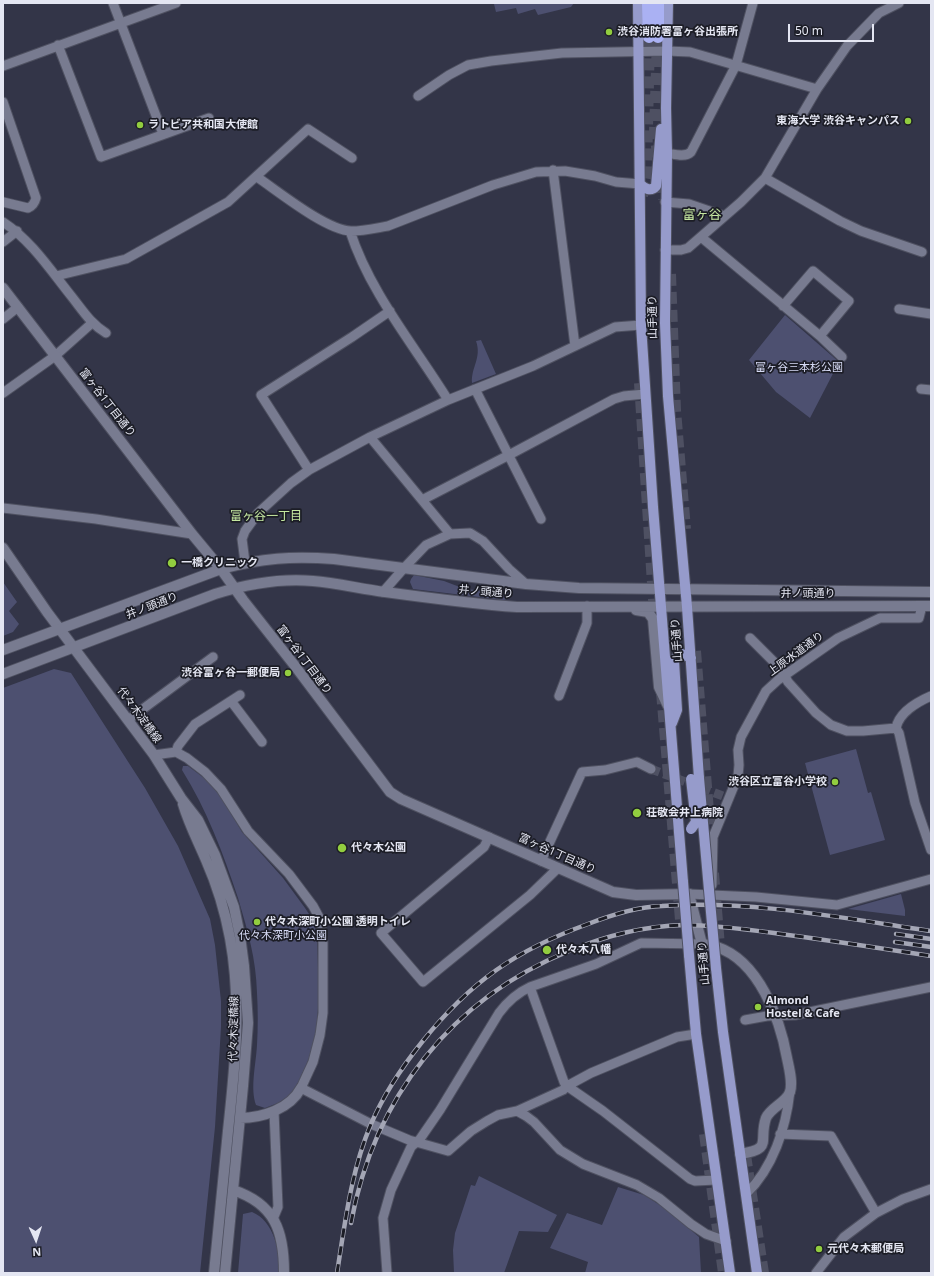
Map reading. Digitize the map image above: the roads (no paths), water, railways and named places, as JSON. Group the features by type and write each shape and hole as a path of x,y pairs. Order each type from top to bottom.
{"highway":[{"path":"648,3 653,37 658,3"}],"main road":[{"name":"山手通り","path":"638,3 641,325 645,394 696,1034 730,1273"},
{"name":"山手通り","path":"668,3 666,108 667,153 665,202 665,323 668,396 698,742 695,778 723,1032 757,1273"},
{"path":"640,184 642,187 650,190 656,186 662,118 666,108"},
{"path":"671,727 677,710 674,658 679,654 691,658"},
{"path":"679,826 684,829 691,829 696,822 695,778"}],"street":[{"path":"114,3 164,134"},
{"path":"3,66 176,3"},
{"path":"667,153 683,155 691,152 736,65 753,3"},
{"path":"665,250 681,250 688,248 741,202 765,178 817,89 853,40 879,12 899,3"},
{"path":"58,45 101,157 209,118"},
{"path":"418,96 449,75 468,65 562,53 667,51 690,52 817,89"},
{"path":"3,102 36,198 35,202 28,208 3,202"},
{"path":"56,276 117,262 136,255 228,202 258,177 308,129 352,158"},
{"path":"553,170 575,346"},
{"path":"258,177 321,220 336,227 350,231 388,226 493,184 517,176 536,172 553,170 577,172 616,182 640,184"},
{"path":"765,178 840,221 861,231 922,252"},
{"path":"665,202 690,204 724,216"},
{"path":"3,222 17,231 32,246 92,323 106,333"},
{"path":"3,242 17,231"},
{"path":"350,231 380,296 448,400"},
{"path":"701,237 820,336 842,357"},
{"path":"783,306 813,271 849,301 820,336"},
{"name":"富ヶ谷1丁目通り","path":"3,288 192,534 221,569 390,792 400,799 613,892 636,896 689,894"},
{"path":"3,319 18,307"},
{"path":"899,309 931,314"},
{"path":"309,470 261,395 390,311"},
{"path":"3,393 55,356 92,323"},
{"path":"245,562 242,539 245,531 258,513 273,498 291,482 309,470 370,437 448,400 533,366 615,327 641,325"},
{"path":"474,389 541,519"},
{"path":"920,389 931,390"},
{"path":"422,500 614,398 645,394"},
{"path":"370,437 450,534"},
{"path":"3,508 96,519 192,534"},
{"path":"384,592 426,545 450,534 470,533 482,541 526,584"},
{"path":"3,548 75,648"},
{"name":"井ノ頭通り","path":"3,650 221,569 245,562 273,558 304,557 334,559 526,584 579,588 931,592"},
{"name":"井ノ頭通り","path":"3,674 234,588 256,583 275,581 312,581 384,592 479,604 517,607 926,606"},
{"path":"559,696 587,623 587,606 643,610 648,612 653,620 659,687 669,708"},
{"name":"上原水道通り","path":"712,894 713,837 726,798 738,776 738,750 741,737 766,691 778,680 838,638 880,618 919,618 926,606"},
{"path":"750,638 781,669 788,682 816,713 831,724 847,731 896,728"},
{"name":"代々木淀橋線","path":"75,648 154,755 181,798 198,820 215,855 234,907 240,936 247,996 248,1023 225,1273"},
{"path":"128,720 213,657"},
{"path":"176,752 178,746 195,724 240,696"},
{"path":"931,696 906,712 898,721 896,728 899,733 915,803 931,850"},
{"path":"231,701 262,742"},
{"path":"154,755 176,752 205,772 221,789 248,831 289,874 313,906 320,919 323,943 323,1013 320,1035 313,1062 297,1096 287,1104 250,1118 240,1118"},
{"path":"541,861 582,772 605,770 637,762 651,769"},
{"name":"代々木淀橋線","path":"181,798 188,822 214,880 224,910 235,966 237,993 237,1044 214,1273"},
{"path":"489,837 484,847 381,933 423,982 530,895 558,868"},
{"path":"702,944 689,894 756,897 837,905 931,879"},
{"path":"387,1273 384,1218 391,1190 411,1147 420,1139 440,1110 498,1013 510,999 530,987 596,964 641,943 702,944 717,947 731,954 740,962 758,982 771,1005 786,1053 790,1091 788,1108 766,1171 746,1194"},
{"path":"530,987 564,1082 567,1086 603,1111 690,1179 695,1181 716,1180"},
{"path":"745,1020 767,1016 776,1017 795,1015 931,987"},
{"path":"301,1088 371,1124 415,1142 448,1151 471,1132 498,1115 517,1111 563,1090 567,1086 591,1073 677,1037 696,1034"},
{"path":"740,1154 756,1151 760,1148 764,1141 764,1125 768,1114 786,1098 790,1091"},
{"path":"273,1219 278,1207 274,1110"},
{"path":"517,1111 534,1122 560,1150 583,1164 637,1185 659,1198 706,1234 726,1241"},
{"path":"780,1134 831,1136 876,1213"},
{"path":"816,1273 844,1237 876,1213 903,1199 931,1189"},
{"path":"233,1190 252,1198 263,1206 273,1219 283,1246 284,1273"}],"tunnel":[{"path":"642,196 646,174 649,37"},
{"path":"658,37 655,132 664,199"},
{"path":"670,274 675,410 685,529"},
{"path":"640,383 656,630"},
{"path":"695,651 711,848"},
{"path":"662,692 681,920"},
{"path":"651,769 723,796"},
{"path":"713,873 719,946"},
{"path":"705,1134 724,1273"},
{"path":"745,1155 763,1273"}],"railway":[{"path":"337,1273 346,1216 358,1160 371,1124 388,1091 407,1061 458,1002 496,970 516,957 562,934 606,918 633,910 662,906 729,906 797,911 931,931"},
{"path":"351,1223 362,1177 378,1135 399,1095 424,1058 454,1025 488,996 527,971 569,951 611,936 639,930 654,927 695,925 751,930 931,956"},
{"path":"896,934 931,939"},
{"path":"895,942 931,947"}],"place":[{"name":"渋谷消防署富ヶ谷出張所","path":"609,32"},
{"name":"東海大学 渋谷キャンパス","path":"908,121"},
{"name":"ラトビア共和国大使館","path":"140,125"},
{"name":"一橋クリニック","path":"172,563"},
{"name":"渋谷富ヶ谷一郵便局","path":"288,673"},
{"name":"渋谷区立富谷小学校","path":"835,782"},
{"name":"荘敬会井上病院","path":"637,813"},
{"name":"代々木公園","path":"342,848"},
{"name":"代々木深町小公園 透明トイレ","path":"257,922"},
{"name":"代々木八幡","path":"547,950"},
{"name":"Almond Hostel & Cafe","path":"758,1007"},
{"name":"元代々木郵便局","path":"819,1249"}],"district":[{"name":"富ヶ谷","path":"702,215"},
{"name":"富ヶ谷一丁目","path":"266,517"}],"park label":[{"name":"富ヶ谷三本杉公園","path":"799,368"},
{"name":"代々木深町小公園","path":"283,936"}]}
